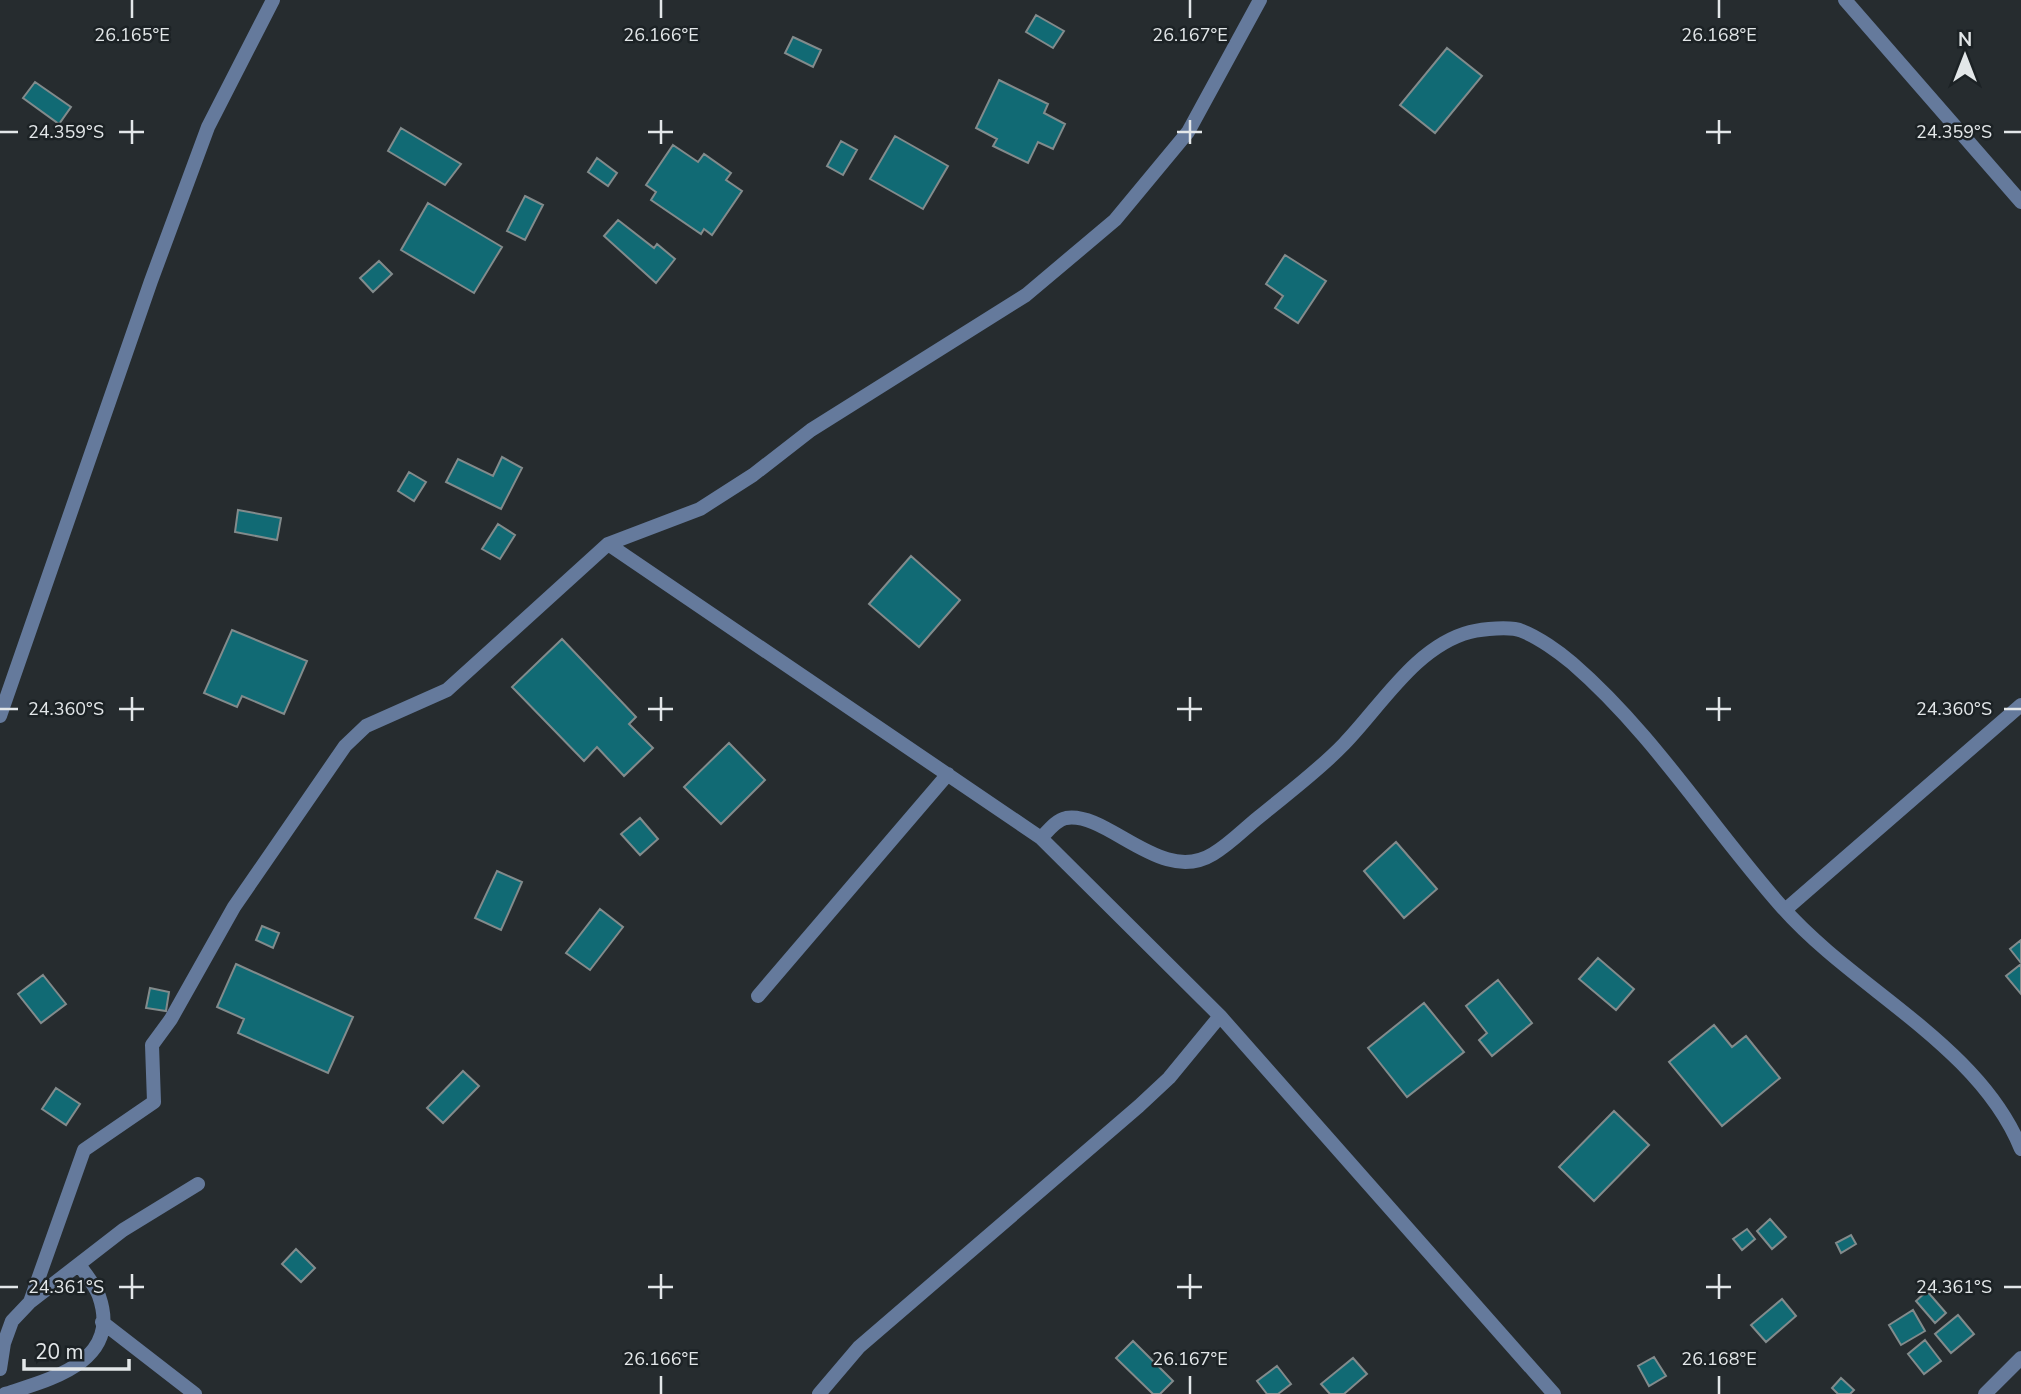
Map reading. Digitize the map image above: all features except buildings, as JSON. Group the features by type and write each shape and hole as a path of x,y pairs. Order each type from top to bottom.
{"street":[{"path":"0,716 4,696 208,127 273,0"},
{"path":"30,1302 84,1150 154,1102 152,1045 171,1019 234,907 345,746 366,726 447,690 608,544 700,509 753,475 811,430 1026,295 1115,220 1188,132 1260,0"},
{"path":"1845,0 2021,201"},
{"path":"608,544 1041,838 1220,1016 1554,1394"},
{"path":"1041,838 1059,821 1069,817 1086,821 1166,859 1188,863 1212,855 1317,771 1431,649 1471,632 1521,629 1570,662 1644,735 1785,910 1983,1086 2014,1132 2021,1149"},
{"path":"1785,910 2021,705"},
{"path":"758,996 948,774"},
{"path":"819,1394 859,1347 1149,1097 1169,1078 1220,1016"},
{"path":"0,1369 4,1343 12,1321 30,1302 123,1230 198,1184"},
{"path":"5,1394 49,1379 86,1361 99,1343 102,1322 99,1297 79,1264"},
{"path":"102,1322 195,1394"},
{"path":"1985,1394 2021,1358"}]}
